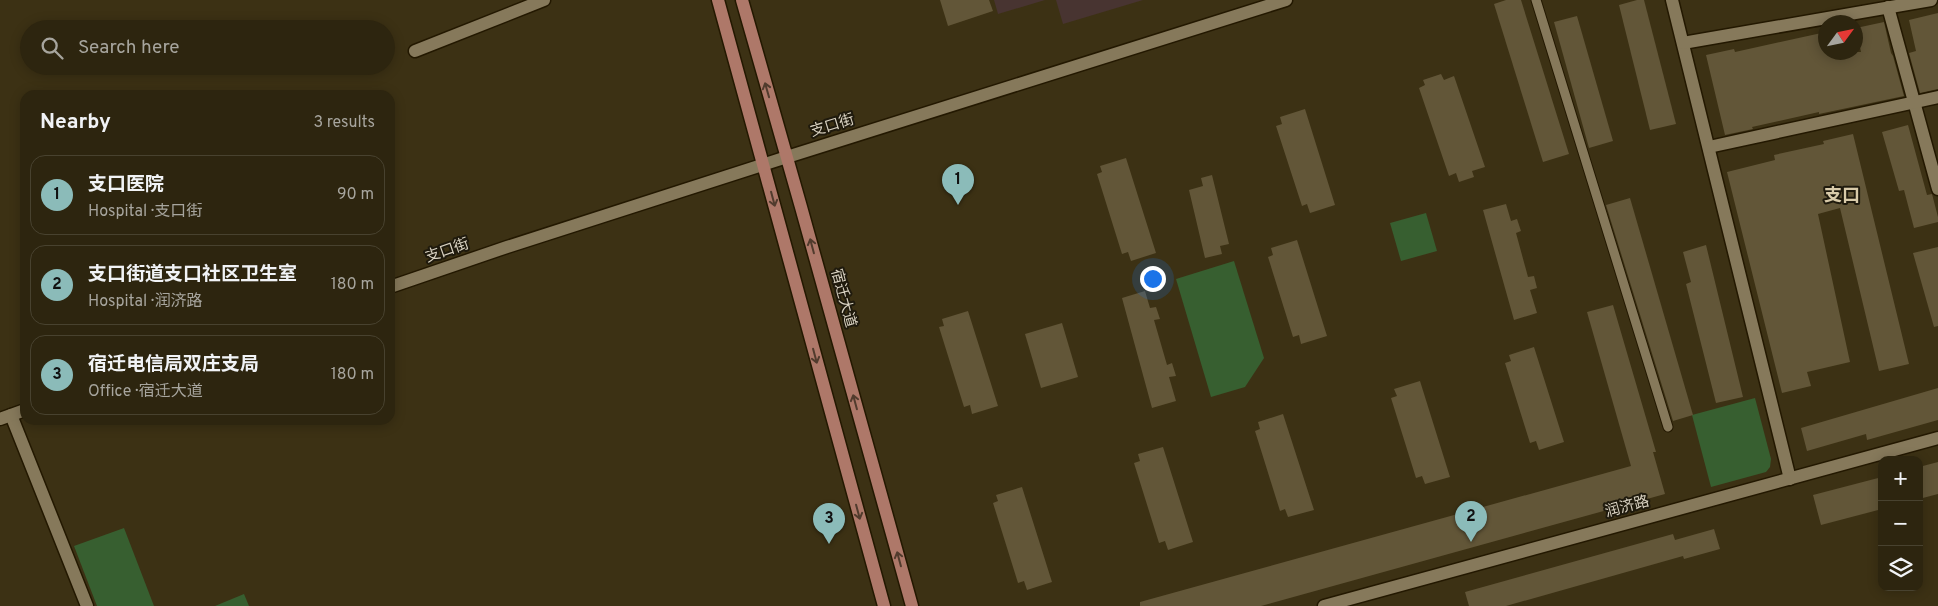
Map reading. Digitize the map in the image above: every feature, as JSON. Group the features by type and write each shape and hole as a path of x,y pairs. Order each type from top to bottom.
{"main road":[{"path":"718,0 884,606"},
{"name":"宿迁大道","path":"742,0 912,606"}],"street":[{"path":"415,51 544,0"},
{"name":"支口街","path":"395,285 763,164 1286,0"},
{"path":"1536,0 1668,428"},
{"path":"1672,0 1790,479"},
{"path":"1683,43 1931,0"},
{"path":"1888,7 1938,189"},
{"path":"1709,147 1938,97"},
{"path":"20,412 6,417 87,606"},
{"name":"润济路","path":"1324,606 1938,438"}],"shaded area":[{"path":"994,0 1045,0 998,14"},
{"path":"1056,0 1143,0 1063,24"}],"green space":[{"path":"1426,213 1437,251 1401,261 1390,223"},
{"path":"1234,261 1264,358 1245,387 1211,397 1176,279"},
{"path":"1755,398 1771,459 1770,467 1766,472 1711,487 1692,415"},
{"path":"124,528 154,606 97,606 74,546"},
{"path":"244,594 249,606 215,606"}],"building":[{"path":"940,0 989,0 993,11 948,26"},
{"path":"1506,0 1521,0 1569,154 1543,162 1494,4"},
{"path":"1644,0 1676,124 1650,130 1619,5"},
{"path":"1938,13 1938,89 1920,93 1909,53 1916,51 1909,20"},
{"path":"1577,16 1613,141 1589,148 1554,22"},
{"path":"1884,22 1904,96 1819,114 1819,112 1725,135 1706,55 1734,49 1735,52 1818,34 1818,60 1863,60 1863,26"},
{"path":"1441,74 1444,80 1454,76 1485,167 1472,171 1474,177 1459,182 1456,173 1449,176 1419,88 1425,85 1423,80"},
{"path":"1305,109 1335,205 1310,213 1307,204 1302,206 1276,126 1282,124 1280,117"},
{"path":"1908,125 1927,195 1932,194 1938,217 1938,222 1914,228 1904,190 1899,191 1882,132"},
{"path":"1853,134 1909,364 1879,371 1840,208 1818,214 1850,362 1807,372 1811,386 1782,393 1727,172 1775,160 1774,155 1824,144 1823,141"},
{"path":"1126,158 1156,253 1131,261 1128,252 1122,254 1097,174 1102,172 1100,166"},
{"path":"1212,175 1229,244 1220,246 1222,254 1205,258 1189,190 1203,186 1201,178"},
{"path":"1630,198 1693,415 1673,421 1606,205"},
{"path":"1506,204 1511,221 1517,219 1521,231 1516,233 1528,277 1534,276 1537,288 1530,290 1537,313 1514,320 1483,210"},
{"path":"1297,240 1327,336 1301,344 1299,335 1293,337 1268,257 1273,255 1271,248"},
{"path":"1706,245 1743,397 1716,403 1686,284 1691,282 1683,252"},
{"path":"1938,247 1938,326 1934,327 1913,253"},
{"path":"1145,291 1150,308 1156,307 1160,319 1154,320 1167,365 1172,363 1176,376 1169,377 1176,401 1152,408 1122,298"},
{"path":"1613,305 1656,452 1653,452 1665,494 1261,606 1140,606 1140,602 1631,466 1587,312"},
{"path":"968,311 998,406 972,414 970,405 964,407 939,327 944,326 942,319"},
{"path":"1062,323 1078,377 1041,388 1025,334"},
{"path":"1534,347 1564,442 1539,450 1536,441 1530,443 1505,363 1511,361 1509,355"},
{"path":"1420,381 1450,477 1425,484 1422,476 1416,478 1391,398 1397,396 1394,389"},
{"path":"1938,388 1938,420 1867,440 1866,434 1807,451 1801,428"},
{"path":"1283,414 1314,510 1288,517 1285,509 1280,511 1255,431 1260,429 1258,422"},
{"path":"1163,447 1193,542 1168,550 1165,541 1159,543 1134,463 1140,461 1138,454"},
{"path":"1938,462 1938,494 1923,498 1923,466"},
{"path":"1878,478 1878,510 1821,525 1813,495"},
{"path":"1022,487 1052,582 1027,590 1024,581 1018,583 993,503 998,501 996,495"},
{"path":"1714,529 1720,549 1684,559 1683,556 1506,606 1469,606 1465,592 1673,534 1675,540"}],"place":[{"name":"支口医院","path":"958,205"},
{"name":"支口街道支口社区卫生室","path":"1471,542"},
{"name":"宿迁电信局双庄支局","path":"829,544"}],"district":[{"name":"支口","path":"1842,195"}]}
